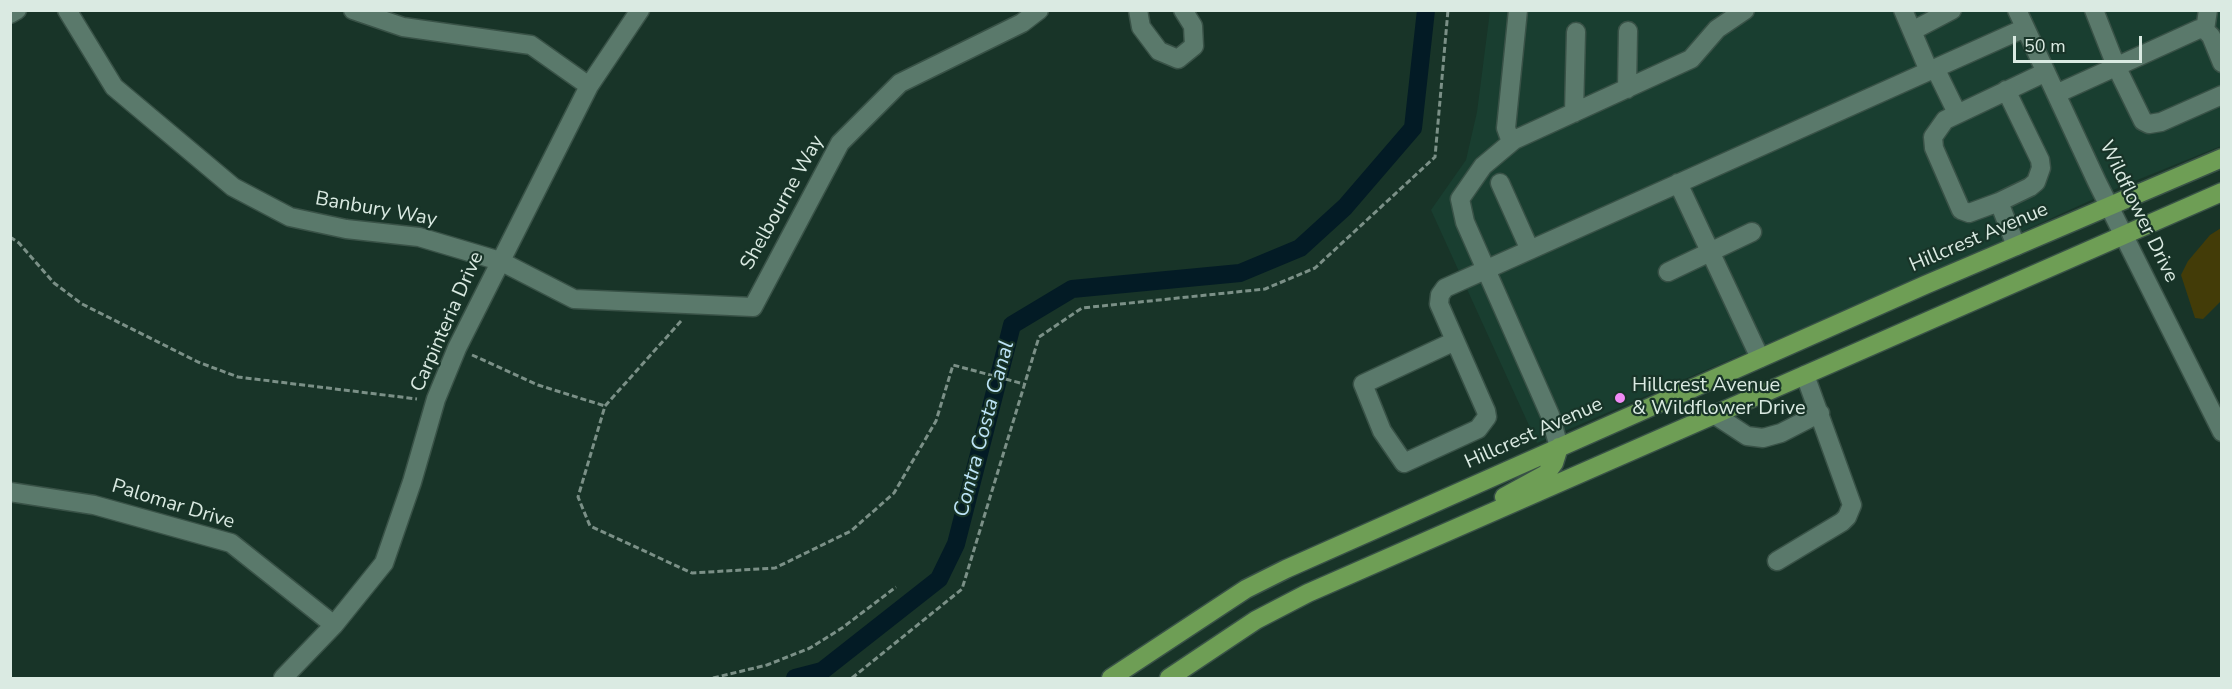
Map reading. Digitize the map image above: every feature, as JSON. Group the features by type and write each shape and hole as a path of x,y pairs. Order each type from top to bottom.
{"main road":[{"name":"Hillcrest Avenue","path":"1112,678 1246,589 1296,564 1760,358 2222,158"},
{"path":"1169,678 1280,607 2222,192"},
{"path":"1466,524 1508,494 1546,474 1554,463 1559,447"}],"street":[{"path":"10,14 17,10"},
{"name":"Banbury Way","path":"68,10 114,87 233,187 290,217 346,229 419,237 500,261 574,298 753,307"},
{"path":"353,10 403,27 531,45 589,86"},
{"name":"Carpinteria Drive","path":"284,678 334,625 384,563 412,482 436,399 457,348 589,86 640,10"},
{"name":"Shelbourne Way","path":"753,307 840,143 900,83 1022,23 1039,10"},
{"path":"1138,10 1141,27 1159,51 1178,59 1194,46 1193,26 1183,10"},
{"path":"1511,142 1506,128 1518,10"},
{"path":"1559,447 1550,415 1464,222 1460,200 1483,166 1511,142 1691,59 1717,29 1745,10"},
{"path":"1903,10 1911,31 1957,113"},
{"path":"1911,31 1952,10"},
{"name":"Wildflower Drive","path":"2017,10 2109,206 2221,430"},
{"path":"2094,10 2138,115 2149,124 2161,122 2222,95"},
{"path":"2205,30 2208,10"},
{"path":"1455,341 1363,384 1382,431 1404,463 1478,429 1486,417 1455,341 1439,304 1440,295 1445,288 2025,28"},
{"path":"2056,94 2194,30 2205,30 2211,36 2222,63"},
{"path":"1627,89 1628,31"},
{"path":"1574,113 1576,32"},
{"path":"2006,90 2041,168 2036,182 2030,187 1969,213 1964,212 1958,206 1932,142 1938,126 1957,113 2006,90 2046,72"},
{"path":"1500,183 1530,250"},
{"path":"1678,183 1760,358"},
{"path":"1999,201 2016,246"},
{"path":"1668,272 1752,232"},
{"path":"1778,561 1842,522 1850,512 1850,496 1805,375"},
{"path":"1715,415 1731,427 1758,438 1781,433 1820,413"},
{"name":"Palomar Drive","path":"10,492 94,505 231,543 334,625"}],"path":[{"path":"852,678 962,589 1039,337 1082,308 1265,290 1315,268 1435,157 1448,10"},
{"path":"10,237 19,243 54,283 82,304 198,362 238,377 419,400"},
{"path":"697,305 605,406 578,497 590,526 692,573 775,568 851,531 894,493 936,421 953,364 1024,384"},
{"path":"457,348 538,385 605,406"},
{"path":"713,678 766,665 810,648 842,628 896,587"}],"shaded area":[{"path":"1490,11 2221,11 2221,146 2120,187 1940,269 1537,443 1431,210 1466,160 1477,112"},
{"path":"2221,228 2221,301 2203,319 2195,318 2181,275 2188,261 2210,235"}],"waterway":[{"name":"Contra Costa Canal","path":"795,678 822,671 939,579 956,544 1012,325 1072,289 1240,273 1300,248 1345,207 1413,128 1426,10"}],"place":[{"name":"Hillcrest Avenue & Wildflower Drive","path":"1620,398"}]}
